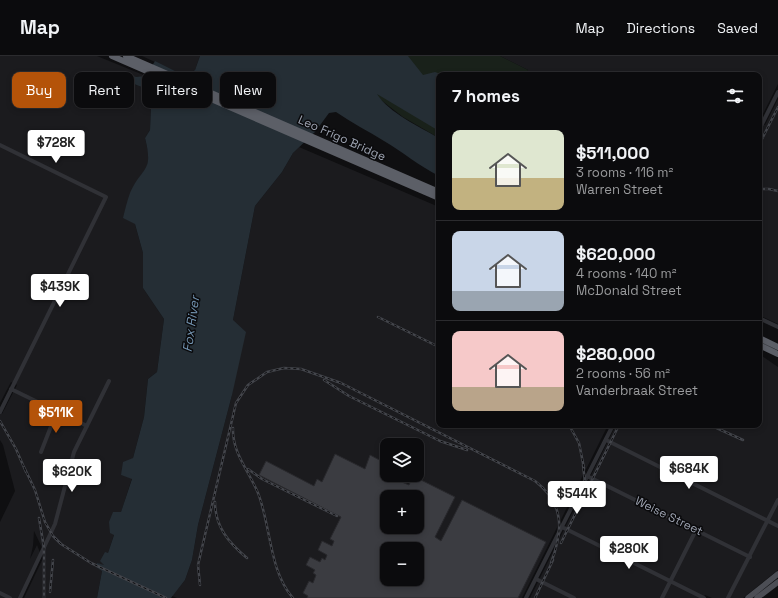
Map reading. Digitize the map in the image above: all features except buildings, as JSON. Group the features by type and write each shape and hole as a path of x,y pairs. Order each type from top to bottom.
{"highway":[{"path":"112,56 436,197"},
{"name":"Leo Frigo Bridge","path":"126,56 436,191"},
{"path":"762,339 778,347"},
{"path":"762,346 778,354"}],"main road":[{"path":"748,598 778,574"},
{"path":"758,598 778,582"}],"street":[{"path":"762,124 778,92"},
{"path":"0,145 106,196 0,412"},
{"path":"762,319 778,327"},
{"path":"20,598 55,524 74,452 109,380"},
{"path":"12,389 86,426"},
{"path":"41,452 57,411"},
{"path":"526,598 612,428"},
{"path":"606,440 778,526"},
{"name":"Weise Street","path":"587,476 750,556"},
{"path":"728,598 778,500"},
{"path":"562,527 704,598"},
{"path":"662,598 696,530"},
{"path":"536,579 574,598"},
{"path":"0,593 10,598"}],"shaded area":[{"path":"0,56 97,56 142,74 142,77 134,78 134,72 74,72 74,108 134,108 134,84 142,87 142,108 151,108 150,130 145,138 149,155 147,168 131,192 135,224 143,253 143,288 164,319 157,372 148,379 144,417 133,458 121,475 132,478 104,566 97,563 102,571 97,598 24,598 45,554 34,531 30,559 37,545 41,555 20,598 0,598 0,522 15,491 3,445 0,440 0,410 2,414 17,385 11,382 0,403"},
{"path":"142,56 200,56 195,70 192,72 176,72"},
{"path":"337,56 500,56 528,70 527,72 436,72 436,136 403,117 381,100"},
{"path":"500,56 778,56 778,84 762,116 762,72 527,72 528,70"},
{"path":"778,99 778,324 762,316 762,124 765,125"},
{"path":"299,147 436,206 436,428 607,428 522,598 177,598 172,596 185,580 192,560 198,525 232,395 233,320 255,206 282,172 293,153"},
{"path":"762,356 778,367 778,570 743,598 712,598 705,595 703,598 530,598 615,428 762,428"}],"water":[{"name":"Fox River","path":"200,56 408,56 423,75 436,72 436,129 377,94 382,101 397,113 436,136 436,174 336,112 329,113 315,132 293,153 282,172 255,206 233,320 246,332 232,395 198,525 192,560 185,580 171,598 97,598 102,571 96,567 97,563 104,565 100,561 105,552 108,553 114,535 110,533 109,522 113,512 121,512 132,479 121,475 123,462 133,458 144,417 148,379 157,372 164,319 143,288 143,253 135,224 123,218 134,184 147,164 148,158 145,138 150,130 151,108 212,108 212,72 192,72 195,70"},
{"path":"155,61 177,72 148,72"},
{"path":"134,76 142,76 142,87 134,84"}],"railway":[{"path":"762,139 778,107"},
{"path":"762,189 778,191"},
{"path":"378,317 436,346"},
{"path":"200,585 198,565 236,403 248,385 267,372 284,368 301,369 341,383 535,481 552,499 559,519 558,540 551,563"},
{"path":"324,380 349,396 440,441 467,450"},
{"path":"0,421 16,449 26,472"},
{"path":"233,428 233,437 238,454 258,493 279,575 293,598"},
{"path":"571,428 579,443 584,468"},
{"path":"561,543 618,428"},
{"path":"717,428 743,440"},
{"path":"583,465 585,482 583,495"},
{"path":"24,467 35,490 45,522 53,536 61,544 91,563 166,598"},
{"path":"248,469 262,479 337,516"},
{"path":"215,502 217,519 220,527 234,546 247,558"},
{"path":"39,518 44,548 44,598"},
{"path":"50,592 53,560"},
{"path":"535,598 553,560"}]}
